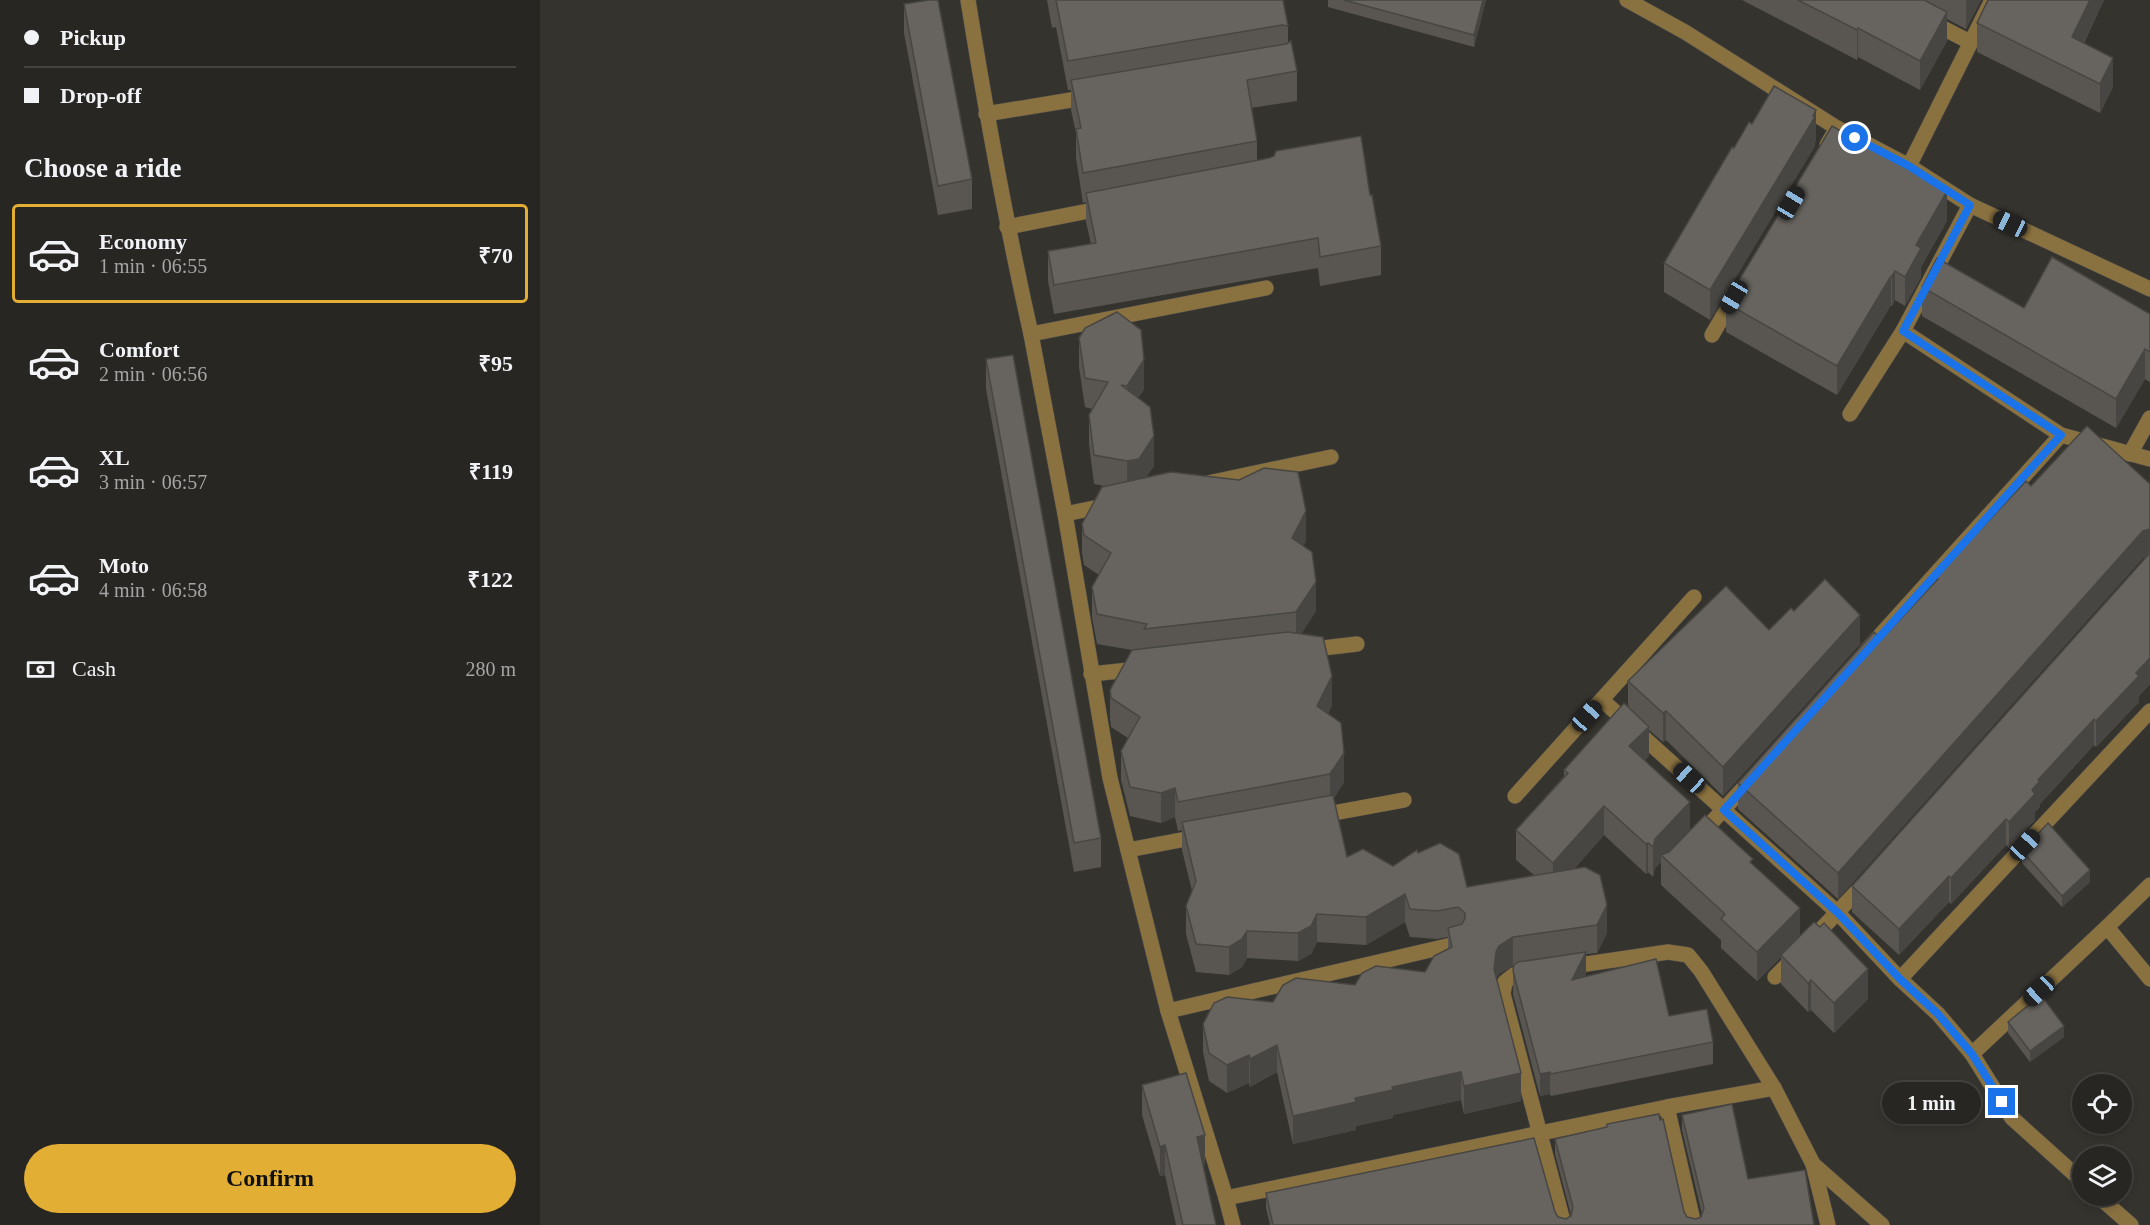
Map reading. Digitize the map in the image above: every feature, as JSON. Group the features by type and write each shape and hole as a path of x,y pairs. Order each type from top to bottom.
{"street":[{"path":"968,0 1007,226 1031,334 1065,514 1110,778 1168,1011 1233,1225"},
{"path":"1627,0 1685,32 1837,128 1909,166 1970,205 2150,289"},
{"path":"1909,166 1992,0"},
{"path":"1920,16 1971,42"},
{"path":"986,114 1100,95"},
{"path":"1819,158 1837,128"},
{"path":"1851,414 1903,331 1970,205"},
{"path":"1007,226 1113,207"},
{"path":"1712,335 1741,285"},
{"path":"1031,334 1266,288"},
{"path":"1903,331 2061,435 2150,459"},
{"path":"2130,454 2150,418"},
{"path":"1857,661 2061,435"},
{"path":"1192,487 1331,457"},
{"path":"1065,514 1123,502"},
{"path":"1515,796 1694,597"},
{"path":"1288,652 1358,644"},
{"path":"1091,674 1149,668"},
{"path":"1602,700 1838,913 1900,979 1938,1014 1972,1054 2012,1118 2072,1172"},
{"path":"1900,979 2150,711"},
{"path":"1685,850 1763,766"},
{"path":"1300,819 1404,800"},
{"path":"1128,850 1220,833"},
{"path":"1774,978 1838,913 1877,869"},
{"path":"1972,1054 2150,885"},
{"path":"2107,927 2150,979"},
{"path":"1168,1011 1456,944"},
{"path":"1564,1225 1503,994 1504,982 1514,975 1668,952 1688,955 1701,971 1774,1088 1814,1164 1828,1225"},
{"path":"1226,1198 1667,1107 1774,1088"},
{"path":"1667,1107 1694,1225"},
{"path":"1814,1164 1882,1225"},
{"path":"2109,1206 2131,1225"}],"building":[{"path":"938,0 972,179 938,186 904,4"},
{"path":"1056,0 1283,0 1288,26 1282,25 1068,61"},
{"path":"1344,0 1483,0 1474,35"},
{"path":"1798,0 1924,0 1947,12 1920,61"},
{"path":"1988,0 2090,0 2072,37 2113,58 2100,84 1977,23"},
{"path":"1291,41 1297,71 1247,80 1257,141 1083,173 1076,129 1081,128 1071,80 1286,44"},
{"path":"1774,86 1816,110 1813,116 1815,117 1710,290 1664,263 1732,147 1734,148 1749,122 1752,124"},
{"path":"1832,126 1947,191 1916,245 1921,248 1905,277 1895,271 1891,276 1837,366 1726,303"},
{"path":"1361,136 1381,246 1320,257 1318,238 1054,285 1048,251 1096,243 1086,193 1269,158 1274,156 1276,151"},
{"path":"2052,257 2150,314 2150,352 2145,349 2116,399 1922,287 1937,258 2024,308"},
{"path":"1117,312 1141,330 1144,360 1127,386 1121,385 1150,407 1154,436 1139,459 1127,461 1094,455 1089,415 1108,382 1085,378 1079,338 1085,328"},
{"path":"1013,355 1101,838 1074,843 986,359"},
{"path":"2087,426 2150,484 2150,529 2143,531 1838,873 1738,783 1874,632 1881,640 1938,579 1936,577 2026,481 2031,486"},
{"path":"1264,468 1298,472 1306,511 1292,538 1312,552 1316,582 1296,612 1144,629 1147,624 1097,614 1092,587 1111,553 1084,535 1082,524 1102,487 1171,472 1239,480"},
{"path":"2150,553 2150,658 2136,673 2139,676 2096,721 2094,719 2038,780 2040,781 2032,790 2035,794 2009,822 2006,819 1899,929 1852,886"},
{"path":"1825,579 1860,615 1723,767 1666,711 1663,713 1628,681 1726,586 1769,630 1791,608 1794,611"},
{"path":"1288,632 1323,637 1332,676 1317,706 1341,723 1344,753 1330,774 1178,802 1175,788 1161,793 1130,787 1121,751 1140,717 1111,698 1110,690 1132,650"},
{"path":"1624,703 1649,727 1629,746 1690,802 1655,839 1653,847 1646,844 1604,806 1553,863 1516,830 1568,773 1564,770"},
{"path":"1333,795 1347,857 1363,849 1393,866 1417,850 1418,853 1440,843 1459,854 1467,887 1585,867 1600,875 1607,905 1597,925 1513,937 1499,946 1496,952 1494,969 1521,1073 1464,1086 1461,1072 1392,1087 1393,1090 1355,1098 1356,1102 1293,1116 1277,1045 1250,1059 1249,1055 1227,1065 1209,1053 1203,1024 1214,1003 1227,997 1273,1002 1283,985 1296,978 1355,985 1362,973 1376,966 1425,972 1434,956 1452,947 1448,928 1462,924 1465,913 1458,907 1437,911 1410,909 1405,894 1366,917 1317,914 1311,926 1298,933 1247,931 1242,939 1229,947 1196,944 1186,906 1196,881 1182,822"},
{"path":"1705,815 1753,859 1750,862 1800,908 1757,952 1721,919 1725,914 1661,855 1669,852"},
{"path":"2048,823 2090,870 2062,896 2022,851"},
{"path":"1814,922 1820,927 1824,923 1868,969 1834,1003 1811,980 1808,983 1781,955"},
{"path":"1586,952 1572,980 1656,959 1669,1016 1707,1009 1713,1042 1551,1074 1550,1072 1540,1074 1513,971 1514,965 1518,962"},
{"path":"2041,995 2064,1026 2030,1051 2008,1022"},
{"path":"1186,1073 1205,1135 1197,1137 1216,1225 1183,1225 1165,1145 1160,1147 1142,1085"},
{"path":"1732,1104 1748,1179 1805,1170 1814,1225 1273,1225 1266,1193 1534,1138 1555,1212 1558,1217 1566,1219 1571,1216 1573,1207 1555,1139 1607,1127 1607,1124 1659,1114 1660,1120 1663,1119 1684,1212 1687,1217 1696,1219 1701,1217 1704,1208 1682,1115"}],"route":[{"path":"1855,138 1909,166 1970,205 1903,331 2061,435 1724,810 1838,913 1900,979 1938,1014 1972,1054 2002,1102"}]}
